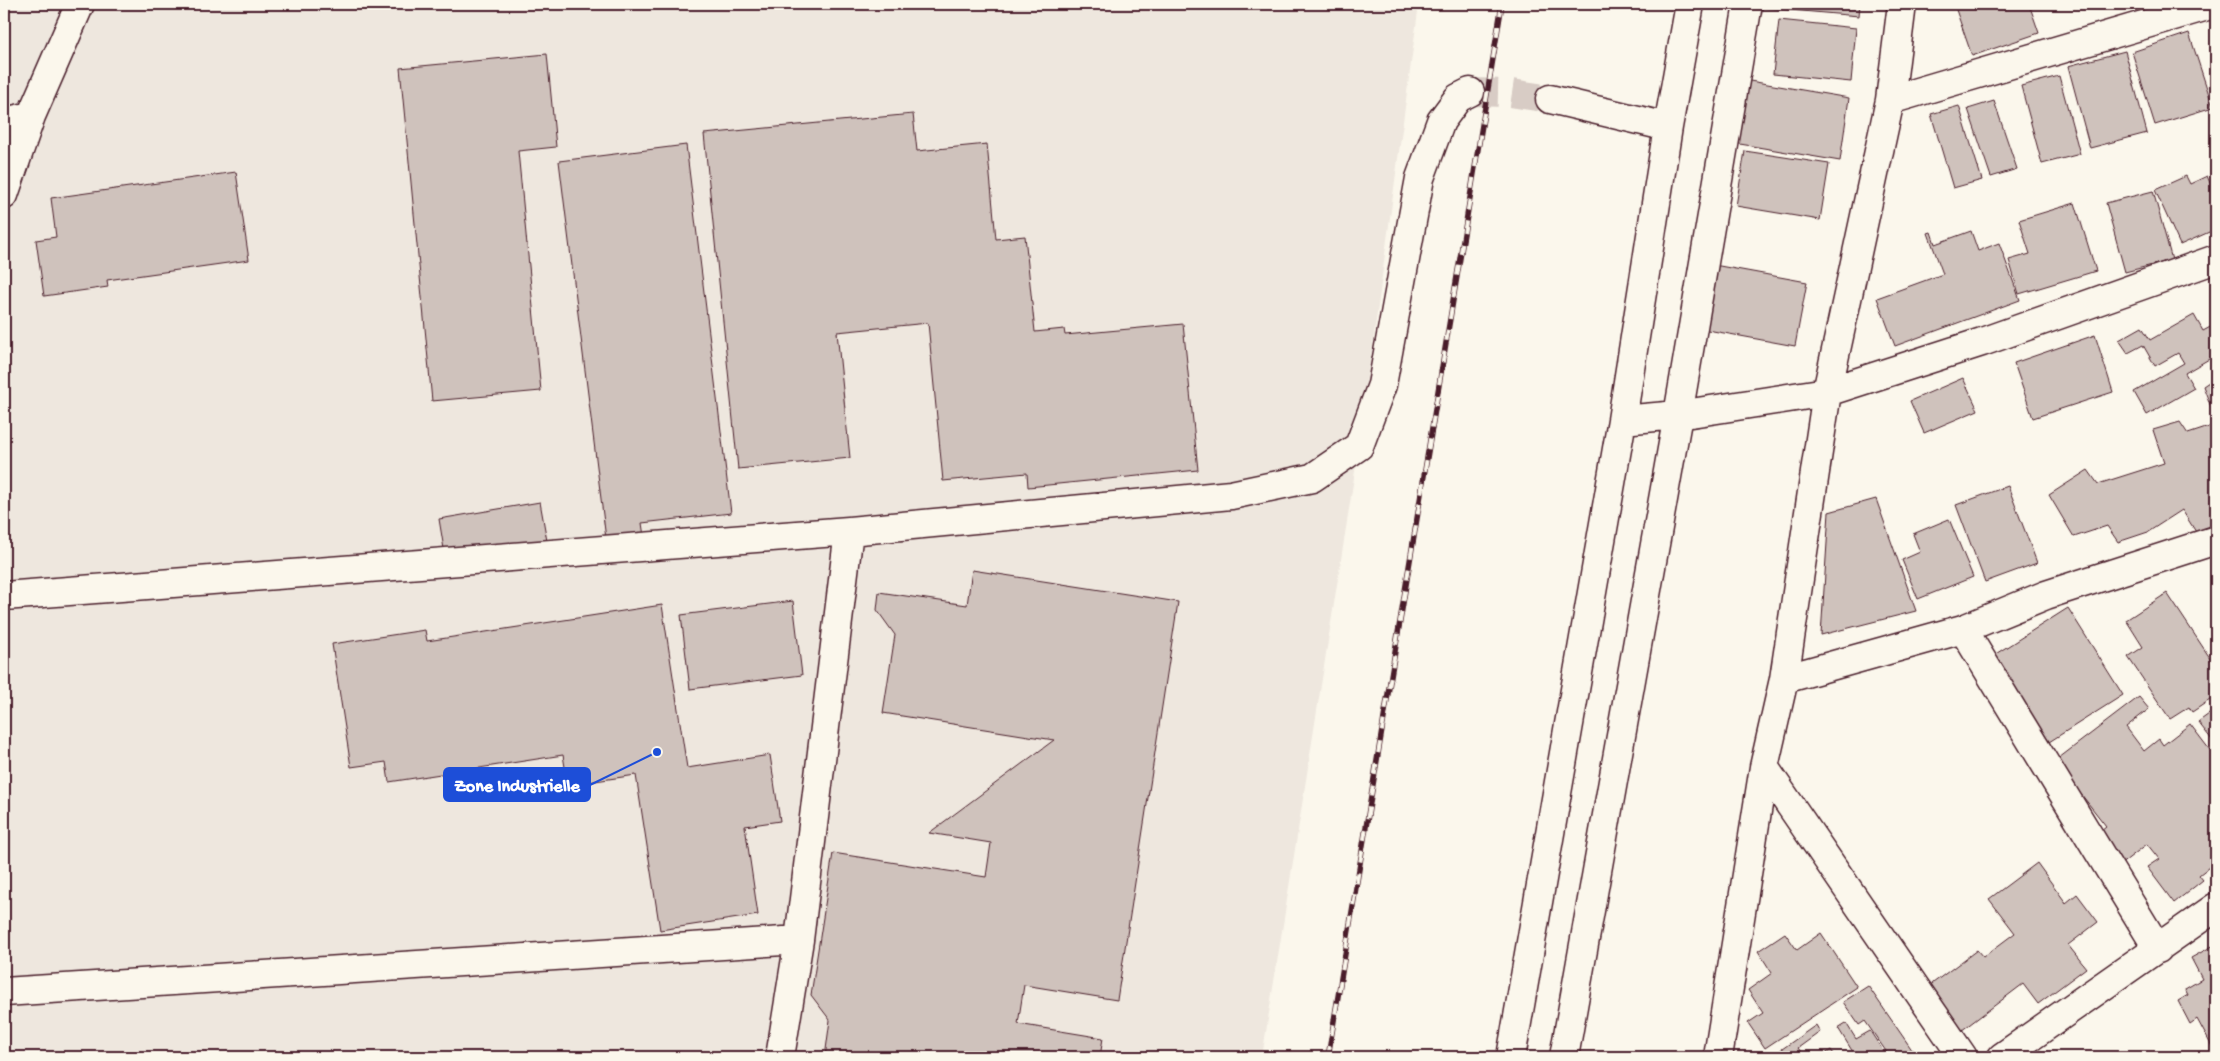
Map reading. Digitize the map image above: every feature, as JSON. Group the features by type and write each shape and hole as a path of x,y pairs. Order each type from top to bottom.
{"street":[{"path":"4,195 31,116 80,4"},
{"path":"1511,1057 1622,420 1668,127 1690,4"},
{"path":"1564,1057 1678,415 1748,4"},
{"path":"1718,1057 1764,767 1784,679 1827,392 1890,100 1902,4"},
{"path":"1890,100 2214,4 2216,13"},
{"path":"4,596 849,531 1231,495 1312,478 1358,446 1382,385 1420,178 1442,120 1458,98 1470,92"},
{"path":"1550,99 1668,127"},
{"path":"4,122 31,116"},
{"path":"1622,420 1678,415 1827,392 1982,342 2216,259"},
{"path":"780,1057 799,940 849,531"},
{"path":"1784,679 1963,629 2046,595 2216,540"},
{"path":"1963,629 2158,949"},
{"path":"1764,767 1963,1057"},
{"path":"2002,1057 2216,907"},
{"path":"4,992 799,940"}],"shaded area":[{"path":"4,4 1419,4 1359,446 1262,1057 4,1057"}],"building":[{"path":"1768,4 1860,4 1859,16 1767,8"},
{"path":"1954,4 2029,4 2039,33 1972,56"},
{"path":"1779,20 1856,28 1851,82 1773,74"},
{"path":"2189,33 2213,107 2155,125 2132,52"},
{"path":"2125,51 2147,133 2090,148 2068,66"},
{"path":"547,54 556,147 518,151 541,391 432,401 400,68"},
{"path":"2059,76 2080,154 2042,164 2021,86"},
{"path":"1744,80 1849,98 1840,161 1734,143"},
{"path":"1994,101 2017,169 1991,177 1968,109"},
{"path":"1959,106 1982,180 1953,188 1931,114"},
{"path":"913,114 917,151 987,144 996,239 1025,236 1035,332 1064,329 1065,335 1183,324 1198,470 1028,487 1027,473 943,481 928,323 837,332 850,458 738,469 704,134"},
{"path":"686,145 731,513 642,523 645,543 607,547 559,161"},
{"path":"1745,151 1829,164 1820,220 1736,206"},
{"path":"236,172 249,260 107,280 108,287 44,296 36,240 56,237 51,198"},
{"path":"2186,176 2190,184 2207,176 2216,196 2216,229 2180,245 2155,190"},
{"path":"2153,191 2172,260 2125,272 2106,203"},
{"path":"2075,203 2096,271 2019,294 2009,260 2030,254 2019,220"},
{"path":"1971,231 1978,251 1999,243 2020,300 1895,346 1877,298 1943,274 1928,233 1931,232 1935,244"},
{"path":"1714,265 1807,282 1795,346 1702,329"},
{"path":"2194,315 2203,331 2216,324 2216,355 2185,373 2194,388 2147,415 2134,392 2184,363 2178,353 2155,366 2143,345 2128,353 2119,340 2142,327 2150,340"},
{"path":"2095,335 2113,392 2033,418 2014,363"},
{"path":"1963,378 1978,410 1924,433 1910,401"},
{"path":"2216,378 2216,420 2203,386"},
{"path":"2180,422 2188,434 2215,425 2216,525 2196,532 2182,510 2148,532 2118,542 2107,526 2074,537 2049,495 2088,470 2098,484 2164,463 2153,430"},
{"path":"2008,486 2037,563 1985,582 1956,505"},
{"path":"1876,499 1916,611 1821,635 1829,512"},
{"path":"540,502 547,541 446,561 439,519"},
{"path":"1949,519 1973,577 1918,599 1902,560 1920,552 1913,534"},
{"path":"972,570 1178,602 1117,1000 1024,985 1018,1024 1103,1038 1100,1057 825,1057 830,1020 811,995 833,853 986,877 991,843 929,833 1054,740 883,713 895,635 877,610 879,592 967,605"},
{"path":"2167,593 2216,667 2216,696 2192,712 2189,707 2170,719 2128,657 2143,647 2126,620"},
{"path":"793,601 802,675 690,689 681,615"},
{"path":"662,605 687,768 770,755 780,821 745,826 758,915 660,930 636,775 568,785 563,755 389,782 386,762 351,767 332,644 425,630 427,641"},
{"path":"2068,608 2123,695 2049,742 1994,655"},
{"path":"2139,697 2149,709 2126,727 2144,751 2159,739 2163,745 2190,724 2216,758 2216,868 2213,864 2199,875 2203,880 2174,903 2147,867 2159,859 2147,844 2120,865 2096,834 2106,826 2055,761"},
{"path":"2216,709 2216,745 2198,722"},
{"path":"2037,863 2066,903 2077,894 2098,922 2068,945 2086,968 2038,1004 2023,984 1957,1034 1925,989 1977,950 1983,957 2015,933 1989,899"},
{"path":"1785,933 1797,950 1821,933 1857,987 1765,1048 1748,1023 1763,1013 1748,990 1772,973 1758,951"},
{"path":"2216,944 2216,1054 2197,1019 2190,1024 2178,1001 2188,995 2185,989 2202,979 2191,958"},
{"path":"1868,986 1917,1057 1890,1057 1865,1021 1859,1025 1843,1002"},
{"path":"1846,1023 1856,1039 1870,1031 1887,1057 1856,1057 1838,1028"},
{"path":"1816,1025 1820,1032 1798,1048 1805,1057 1777,1057 1775,1054"},
{"path":"1831,1050 1836,1057 1821,1057"}],"tunnel":[{"path":"1470,92 1511,93 1550,99"}],"railway":[{"path":"1328,1057 1502,4"}],"place":[{"name":"Zone Industrielle","path":"657,752"}]}
